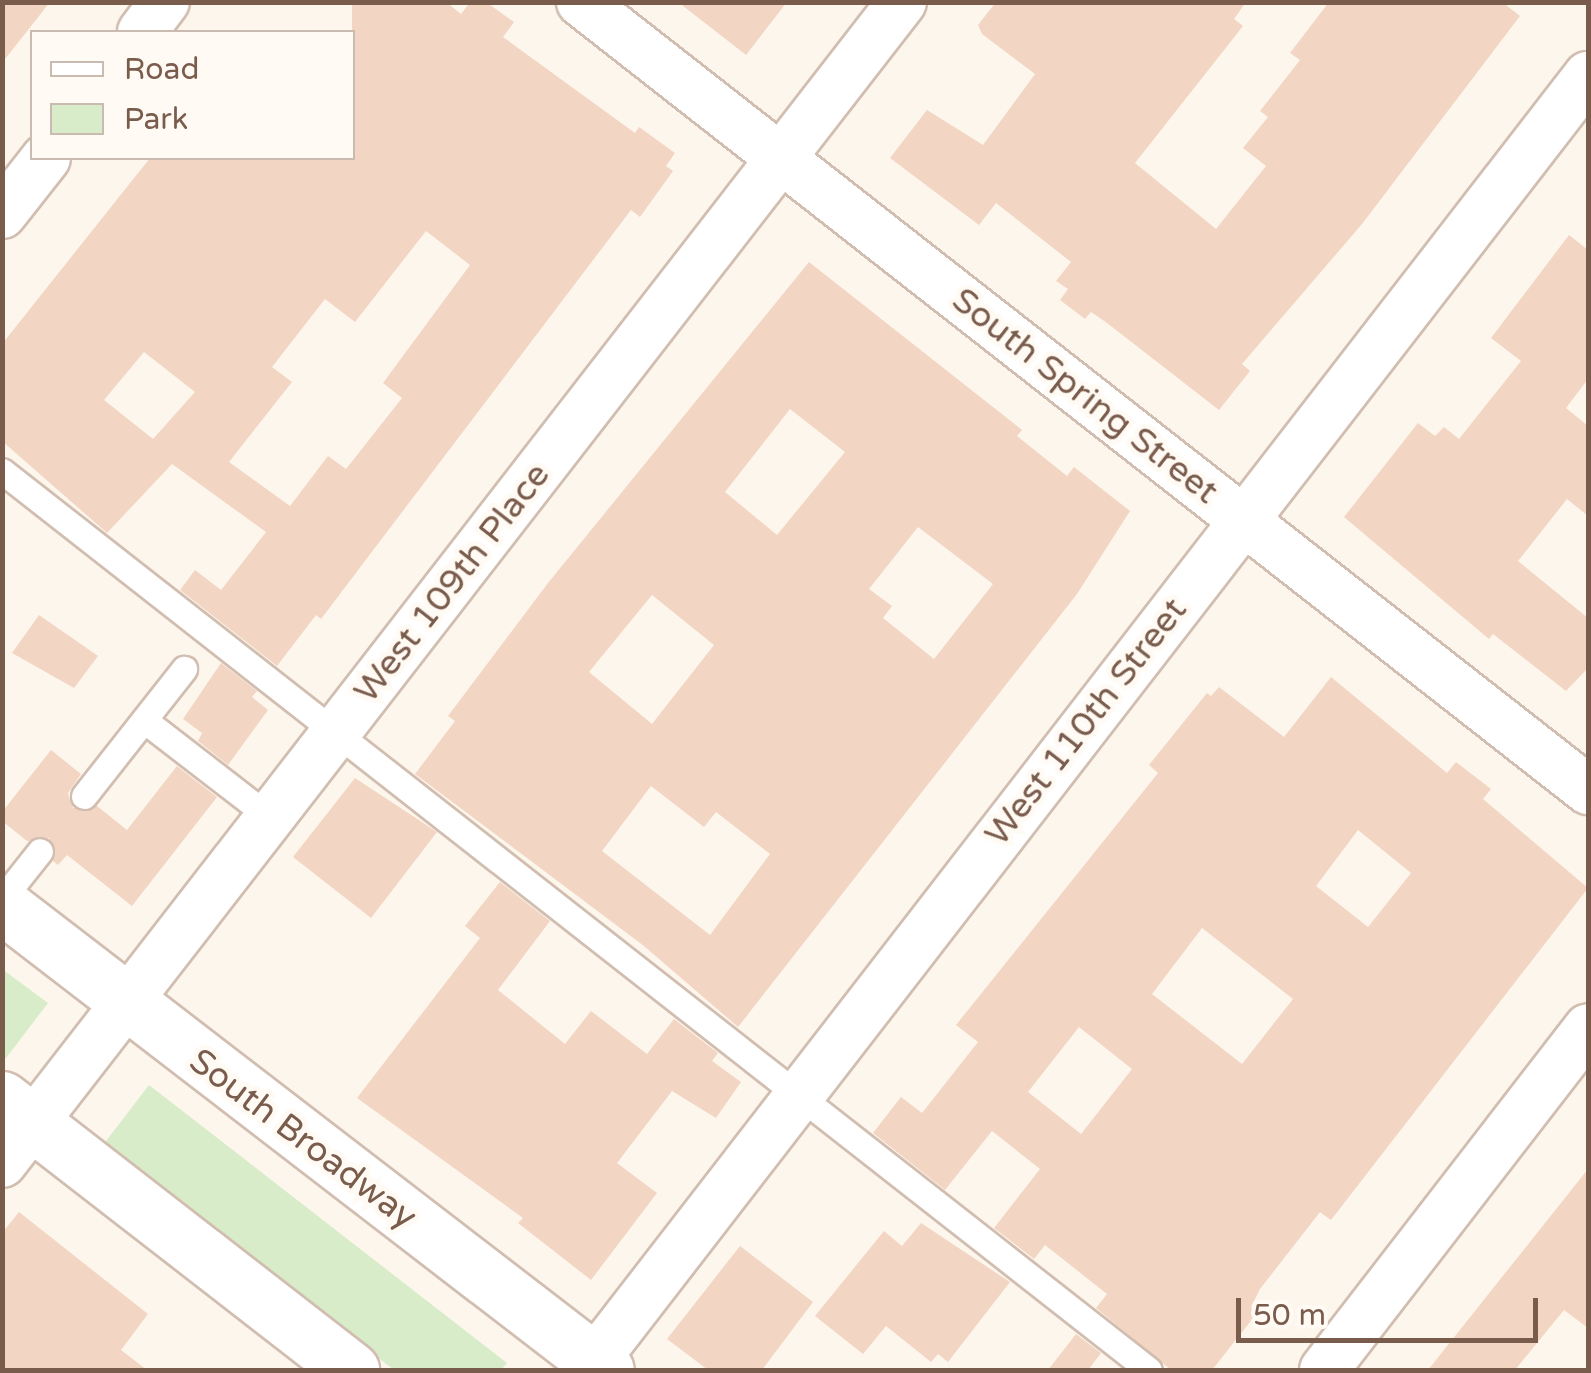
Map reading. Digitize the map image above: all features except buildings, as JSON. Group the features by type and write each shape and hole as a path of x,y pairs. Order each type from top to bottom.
{"main road":[{"name":"South Broadway","path":"2,902 126,1004 596,1367"},
{"path":"13,1128 351,1370"}],"street":[{"path":"144,30 166,2"},
{"name":"South Spring Street","path":"582,2 1588,790"},
{"name":"West 109th Place","path":"13,1128 126,1004 902,2"},
{"name":"West 110th Street","path":"596,1367 797,1096 1588,76"},
{"path":"2,214 44,160"},
{"path":"1324,1370 1588,1028"}],"lane":[{"path":"2,471 334,736 1149,1370"},
{"path":"84,796 184,668"},
{"path":"144,720 271,818"},
{"path":"2,902 40,851"}],"green space":[{"path":"2,969 48,1003 3,1062 2,1062"},
{"path":"149,1085 507,1363 501,1370 394,1370 103,1145"}]}
